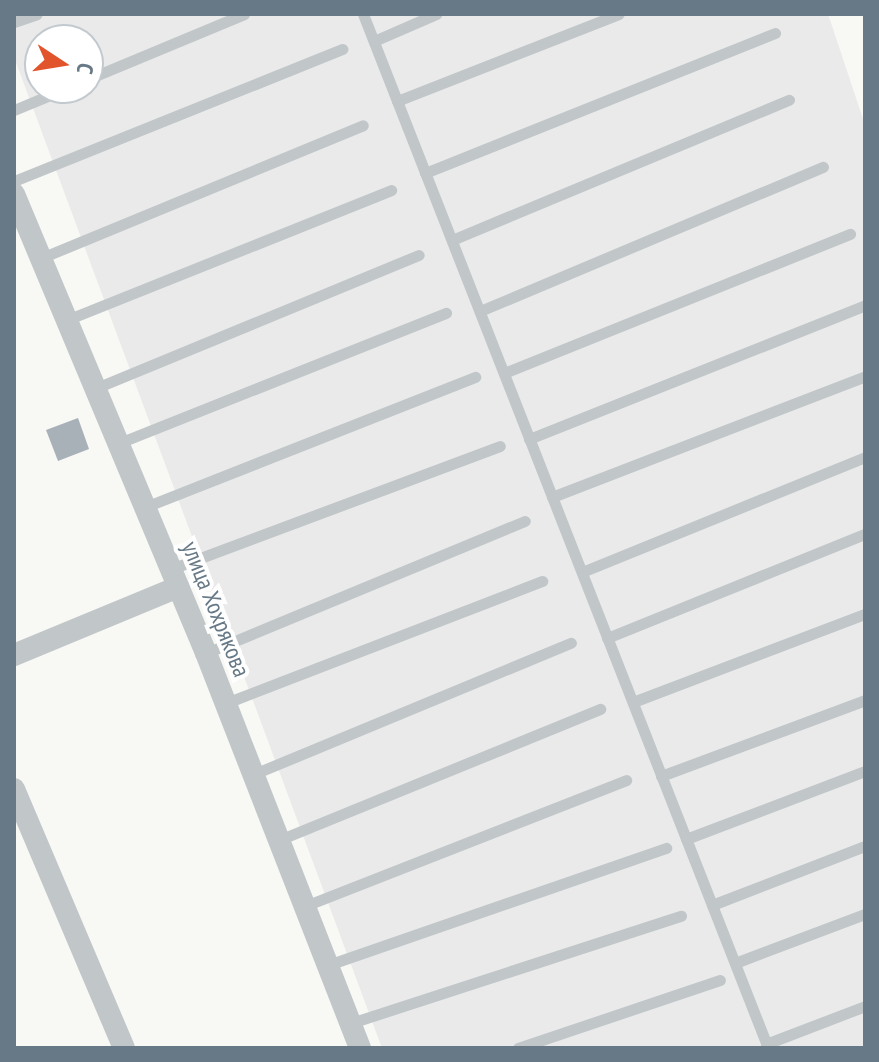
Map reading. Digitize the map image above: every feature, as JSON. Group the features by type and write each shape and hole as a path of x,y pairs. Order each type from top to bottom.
{"street":[{"name":"улица Хохрякова","path":"14,194 69,319 206,653 360,1048"},
{"path":"14,655 175,578"},
{"path":"14,789 124,1048"}],"lane":[{"path":"14,22 37,14"},
{"path":"104,72 244,14"},
{"path":"363,14 767,1046 865,1006"},
{"path":"374,41 436,14"},
{"path":"397,101 619,14"},
{"path":"425,173 775,33"},
{"path":"14,181 342,49"},
{"path":"452,240 789,100"},
{"path":"41,258 363,125"},
{"path":"480,311 823,167"},
{"path":"69,319 391,190"},
{"path":"504,373 850,234"},
{"path":"96,388 419,255"},
{"path":"529,439 865,305"},
{"path":"119,443 446,313"},
{"path":"552,497 865,376"},
{"path":"145,507 475,377"},
{"path":"175,578 500,446"},
{"path":"582,572 865,457"},
{"path":"206,653 525,521"},
{"path":"607,638 865,534"},
{"path":"226,703 542,581"},
{"path":"633,702 865,614"},
{"path":"254,774 571,643"},
{"path":"661,776 865,700"},
{"path":"279,840 600,709"},
{"path":"686,839 865,771"},
{"path":"305,906 626,780"},
{"path":"712,905 865,846"},
{"path":"328,965 666,848"},
{"path":"735,963 865,914"},
{"path":"351,1023 681,916"},
{"path":"518,1048 720,980"}],"shaded area":[{"path":"14,14 828,14 865,125 865,1048 382,1048 31,104 104,104 104,24 24,24 24,84 14,57"}],"building":[{"path":"78,418 89,449 58,461 46,430"}]}
